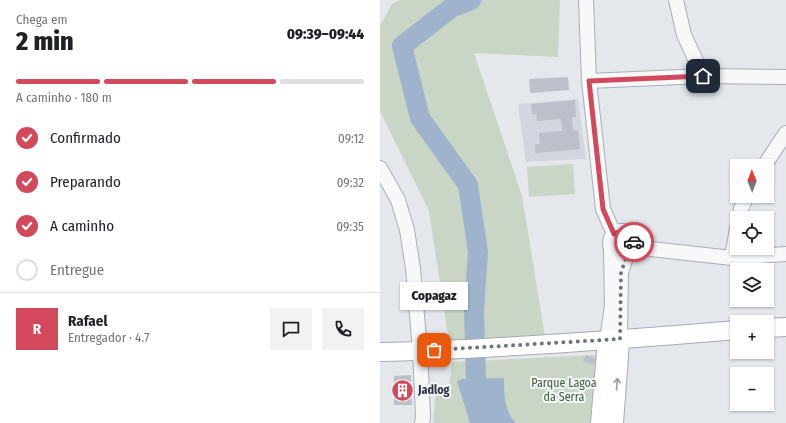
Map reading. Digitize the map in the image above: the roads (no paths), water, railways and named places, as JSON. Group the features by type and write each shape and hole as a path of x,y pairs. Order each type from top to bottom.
{"main road":[{"path":"774,327 786,326"},
{"path":"380,352 517,346 730,331"},
{"path":"600,423 613,340"},
{"path":"613,340 614,423"}],"street":[{"path":"586,0 589,81 603,209 614,234"},
{"path":"676,0 684,35 703,76"},
{"path":"589,81 703,76 786,76"},
{"path":"769,159 786,132"},
{"path":"380,168 398,200 407,230 427,351 422,392 422,423"},
{"path":"622,231 630,234 634,241 621,273 613,340 610,240 614,234 622,231"},
{"path":"611,248 616,253 623,255 630,251 732,258 786,254"}],"water":[{"path":"504,378 507,408 516,423 470,423 457,381 462,379"}],"waterway":[{"path":"471,0 451,8 402,46 420,118 468,185 478,252 474,310 476,379"}],"place":[{"name":"Copagaz","path":"434,350"},
{"name":"Jadlog","path":"403,390"}],"park label":[{"name":"Parque Lagoa da Serra","path":"564,390"}]}
